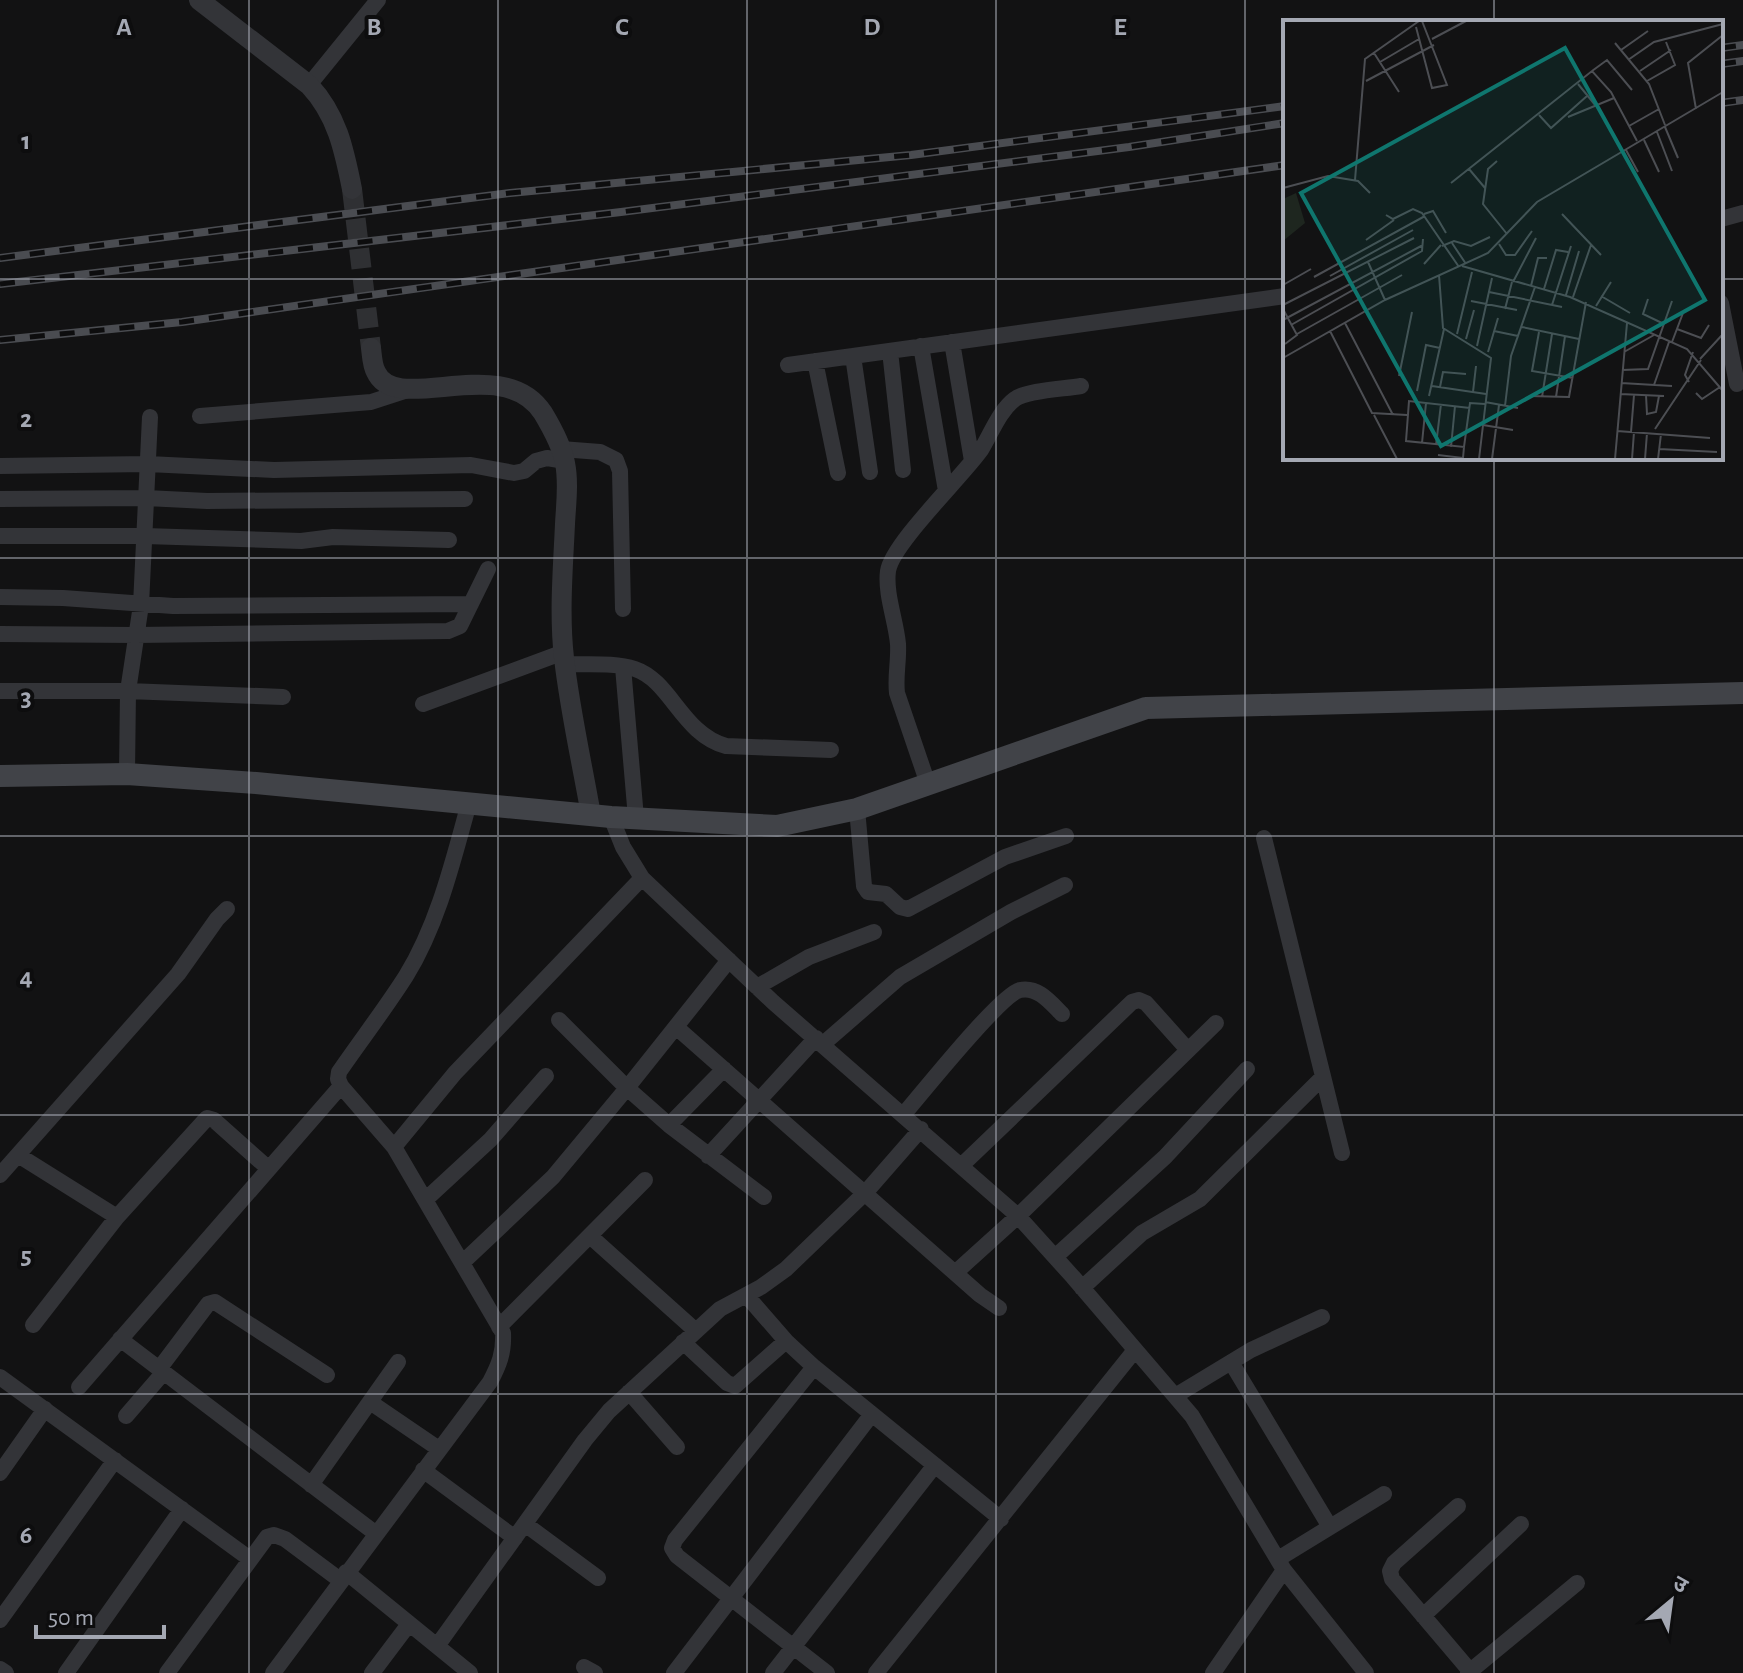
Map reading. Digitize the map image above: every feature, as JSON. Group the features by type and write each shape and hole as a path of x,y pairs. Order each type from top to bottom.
{"main road":[{"path":"0,776 127,774 256,783 601,816 777,826 857,809 1146,708 1743,693"}],"street":[{"path":"199,0 309,85 322,99 342,140 352,189"},
{"path":"309,85 378,0"},
{"path":"1723,218 1743,213"},
{"path":"788,365 1283,296"},
{"path":"1723,317 1734,383"},
{"path":"952,342 972,461"},
{"path":"921,346 946,491"},
{"path":"371,348 376,372 382,381 408,390"},
{"path":"890,351 903,470"},
{"path":"853,356 870,472"},
{"path":"815,361 838,473"},
{"path":"200,416 371,402 408,390 485,383 519,392 541,411 561,450 567,478 562,582 564,658 601,816 642,878 757,987 1018,1216 1055,1257 1192,1416 1281,1564 1366,1673"},
{"path":"928,784 900,706 895,681 898,651 888,582 890,563 972,461 1014,399 1081,386"},
{"path":"127,774 128,691 141,605 150,417"},
{"path":"0,466 148,464 274,470 471,465 514,473 524,471 536,461 561,450 600,452 616,460 620,471 623,609"},
{"path":"0,499 465,499"},
{"path":"0,536 449,540"},
{"path":"0,634 448,631 460,626 488,569"},
{"path":"0,597 63,598 141,605 471,604"},
{"path":"423,704 564,658 638,670 650,678 702,736 713,743 831,750"},
{"path":"623,667 636,818"},
{"path":"0,691 128,691 283,697"},
{"path":"273,1673 490,1382 504,1348 503,1333 394,1147 338,1079 339,1072 406,975 420,949 451,871 469,803"},
{"path":"857,809 864,886 868,892 886,894 900,907 908,909 1005,857 1066,836"},
{"path":"1264,838 1342,1153"},
{"path":"394,1147 455,1073 642,878"},
{"path":"708,1156 820,1041 900,977 1011,912 1065,885"},
{"path":"0,1175 178,974 227,909"},
{"path":"757,987 809,957 874,932"},
{"path":"462,1263 553,1177 729,960"},
{"path":"904,1114 997,1006 1019,990 1041,994 1062,1014"},
{"path":"962,1165 1132,1002 1139,1000 1146,1003 1188,1050"},
{"path":"559,1020 669,1125 764,1197"},
{"path":"955,1273 1018,1216 1216,1023"},
{"path":"676,1027 955,1273 999,1308"},
{"path":"669,1125 724,1069"},
{"path":"1055,1257 1165,1157 1247,1069"},
{"path":"425,1200 491,1139 546,1076"},
{"path":"1082,1288 1142,1233 1200,1199 1323,1077"},
{"path":"79,1387 341,1086"},
{"path":"33,1325 117,1217 207,1118 214,1120 269,1169"},
{"path":"437,1646 609,1411 720,1309 786,1269 866,1192 921,1129"},
{"path":"18,1155 117,1217"},
{"path":"499,1327 645,1180"},
{"path":"590,1236 689,1336 727,1383 735,1386 786,1341"},
{"path":"746,1295 786,1341 814,1367 1001,1519"},
{"path":"126,1416 208,1304 215,1302 327,1375"},
{"path":"1175,1396 1266,1342 1322,1317"},
{"path":"120,1339 375,1533"},
{"path":"876,1673 1135,1350"},
{"path":"311,1485 398,1362"},
{"path":"1231,1362 1330,1527"},
{"path":"814,1367 675,1540 672,1548 677,1556 827,1673"},
{"path":"0,1377 250,1559"},
{"path":"629,1392 677,1447"},
{"path":"370,1402 439,1449"},
{"path":"0,1473 45,1409"},
{"path":"674,1673 872,1414"},
{"path":"0,1620 115,1460"},
{"path":"773,1673 935,1465"},
{"path":"423,1470 598,1578"},
{"path":"1213,1673 1281,1564 1330,1527 1384,1494"},
{"path":"1458,1506 1394,1563 1390,1571 1392,1579 1469,1672 1577,1583"},
{"path":"66,1673 182,1509"},
{"path":"1423,1616 1521,1524"},
{"path":"167,1673 267,1537 274,1535 343,1576 409,1624 437,1646 459,1670"},
{"path":"372,1673 409,1624"},
{"path":"0,1669 6,1673"}],"tunnel":[{"path":"352,189 371,348"}],"railway":[{"path":"1723,48 1743,45"},
{"path":"1723,64 1743,61"},
{"path":"1723,103 1743,100"},
{"path":"0,258 510,193 911,155 1283,106"},
{"path":"0,284 621,212 1129,147 1283,123"},
{"path":"0,340 182,322 1283,165"}]}
